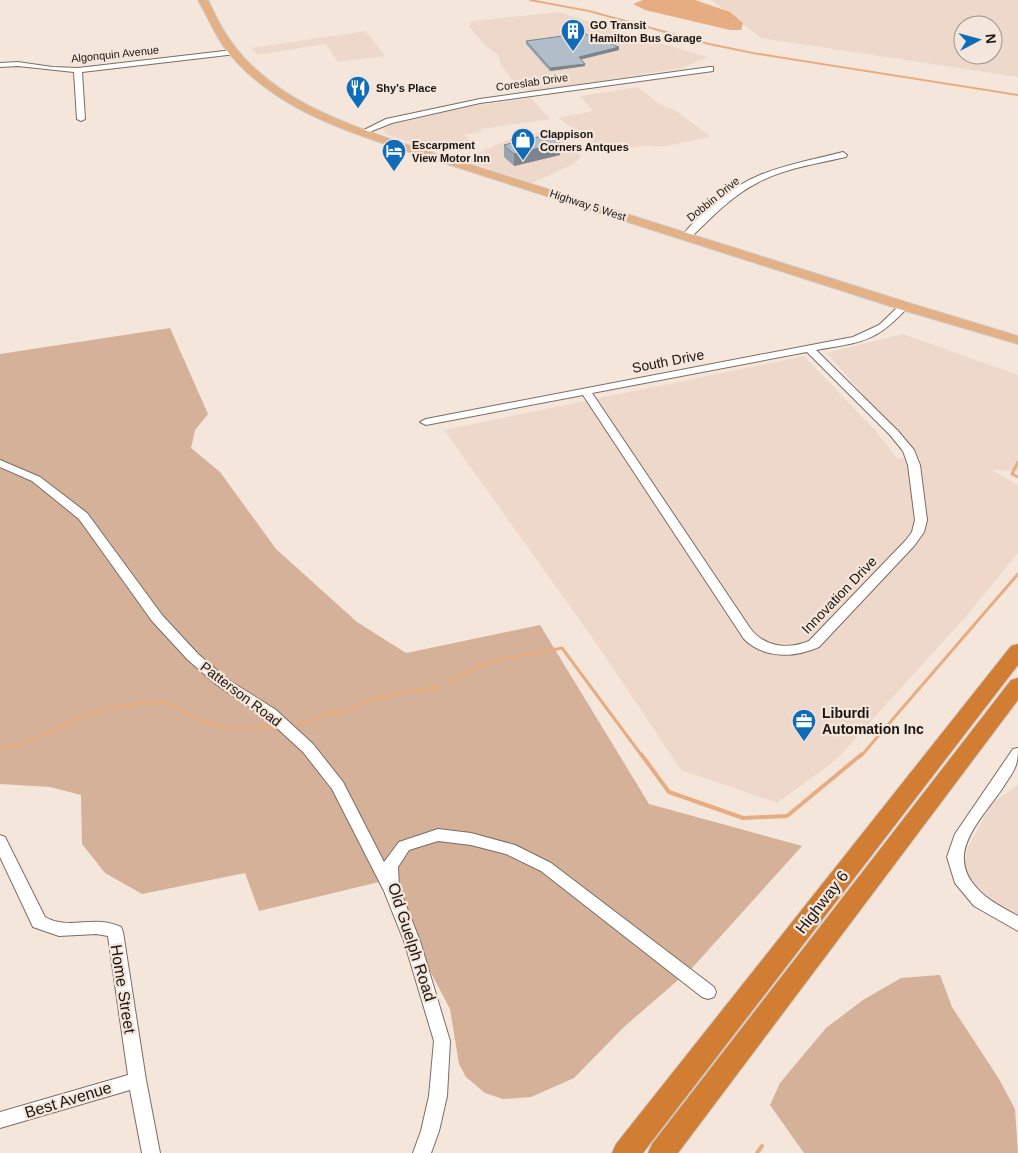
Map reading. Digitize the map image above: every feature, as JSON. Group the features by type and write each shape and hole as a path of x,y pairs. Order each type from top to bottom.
{"highway":[{"name":"Highway 6","path":"662,1153 990,704 1018,651"},
{"name":"Highway 6","path":"626,1153 990,704 1018,685"}],"main road":[{"name":"Highway 5 West","path":"203,0 232,52 249,69 269,85 303,107 362,132 904,306 1018,340"}],"street":[{"name":"Algonquin Avenue","path":"0,65 18,64 52,69 78,70 232,52"},
{"name":"Coreslab Drive","path":"362,132 389,121 463,104 710,69"},
{"path":"78,70 80,119"},
{"name":"Dobbin Drive","path":"686,236 727,200 756,180 774,173 842,155"},
{"name":"South Drive","path":"426,422 871,336 883,328 904,306"},
{"name":"Innovation Drive","path":"586,392 734,616 752,639 772,648 798,650 814,644 910,543 918,532 922,520 914,465 908,450 891,429 809,349"},
{"name":"Patterson Road","path":"0,463 36,478 83,516 158,618 193,657 222,682 271,714 308,748 338,786 390,888"},
{"path":"1018,753 960,838 955,858 960,879 980,901 1018,924"},
{"name":"Old Guelph Road","path":"422,1153 430,1131 438,1096 442,1041 412,940 390,888 390,866 404,846 438,835 472,839 510,848 546,868 708,992"},
{"name":"Home Street","path":"0,841 39,922 48,927 62,930 97,927 109,928 114,932 150,1153"},
{"name":"Best Avenue","path":"0,1120 137,1080"}],"shaded area":[{"path":"643,0 695,0 730,12 743,23 741,30 730,30 645,10 633,4"},
{"path":"711,0 1018,0 1018,77 761,38"},
{"path":"560,12 708,57 682,68 535,91 520,90 501,65 498,55 485,45 470,27 471,21"},
{"path":"366,31 385,56 338,62 326,44 257,55 252,48"},
{"path":"638,87 659,104 676,111 711,137 660,147 649,145 631,148 624,142 599,146 558,118 593,111 580,96"},
{"path":"531,98 550,119 480,129 482,132 464,135 470,141 428,148 385,134 384,129 390,125 472,106"},
{"path":"558,129 581,157 574,164 532,183 463,160 514,137"},
{"path":"170,328 208,414 195,430 191,448 220,472 276,549 357,622 406,653 540,625 649,804 802,846 692,968 625,1026 574,1078 531,1097 503,1099 485,1093 466,1077 459,1064 450,1009 383,881 259,911 245,873 142,894 105,873 82,844 81,795 50,787 0,784 0,354"},
{"path":"903,334 1018,375 1018,471 992,470 1018,485 1018,553 968,614 836,760 777,803 681,770 596,643 444,430 804,356 875,430 897,458 921,461 827,353"},
{"path":"1018,785 1018,919 998,908 975,888 964,867 968,847 992,803"},
{"path":"940,975 952,1007 999,1079 1015,1109 1018,1153 804,1153 770,1105 780,1083 826,1028 863,1000 901,978"}],"building":[{"name":"GO Transit Hamilton Bus Garage","path":"585,33 593,39 596,38 619,47 579,57 585,64 550,68 526,41"},
{"path":"550,135 560,143 514,154 504,145 532,138"}],"waterway":[{"path":"530,0 589,11 709,44 753,53 1018,95"},
{"path":"1018,462 1012,474 1018,477"},
{"path":"861,756 1018,574"},
{"path":"449,682 485,663 562,648 642,756"},
{"path":"294,727 333,712 349,710 368,701 404,692 440,687"},
{"path":"0,748 18,746 98,710 137,704 169,703 197,720 234,729 274,727"},
{"path":"641,754 669,792 743,818 787,816 862,754"},
{"path":"757,1153 762,1146"}],"place":[{"name":"GO Transit Hamilton Bus Garage","path":"573,52"},
{"name":"Shy's Place","path":"358,109"},
{"name":"Clappison Corners Antques","path":"523,161"},
{"name":"Escarpment View Motor Inn","path":"394,172"},
{"name":"Liburdi Automation Inc","path":"804,742"}]}
